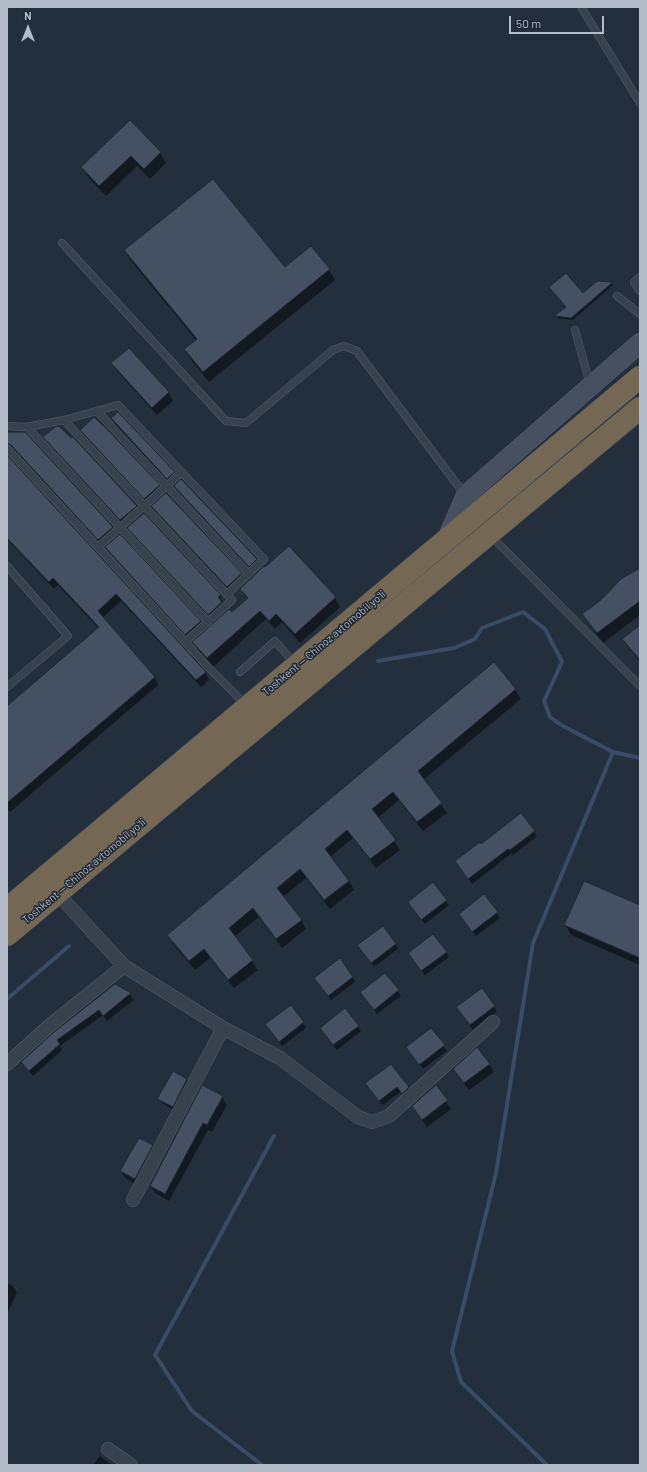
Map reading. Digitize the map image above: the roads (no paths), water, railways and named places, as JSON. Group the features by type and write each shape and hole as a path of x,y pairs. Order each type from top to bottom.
{"highway":[{"name":"Toshkent — Chinoz avtomobil yoʻli","path":"7,909 640,377"},
{"name":"Toshkent — Chinoz avtomobil yoʻli","path":"7,935 640,408"}],"street":[{"path":"446,539 466,495 640,343"},
{"path":"57,893 124,966 223,1028 280,1058 358,1117 372,1122 389,1116 493,1022"},
{"path":"7,1064 49,1026 124,966"},
{"path":"132,1200 223,1028"},
{"path":"108,1449 131,1465"}],"lane":[{"path":"581,7 640,103"},
{"path":"62,243 226,421 246,423 333,350 344,346 357,351 466,495"},
{"path":"640,277 634,282 640,291"},
{"path":"617,296 640,314"},
{"path":"575,330 590,386"},
{"path":"7,426 27,427 64,420 118,405 264,558 227,594"},
{"path":"97,411 248,573"},
{"path":"64,420 232,600 185,642"},
{"path":"27,427 208,622"},
{"path":"7,448 185,642 247,707"},
{"path":"98,547 182,472"},
{"path":"488,534 640,686"},
{"path":"7,566 68,636 7,687"},
{"path":"240,672 275,641 296,666"}],"waterway":[{"path":"378,661 454,648 475,639 482,628 523,612 545,629 562,662 544,701 550,717 561,725 613,752 640,758"},
{"path":"547,1465 461,1382 452,1351 496,1173 533,943 613,752"},
{"path":"7,999 69,946"},
{"path":"262,1465 192,1411 155,1355 274,1136"}]}
